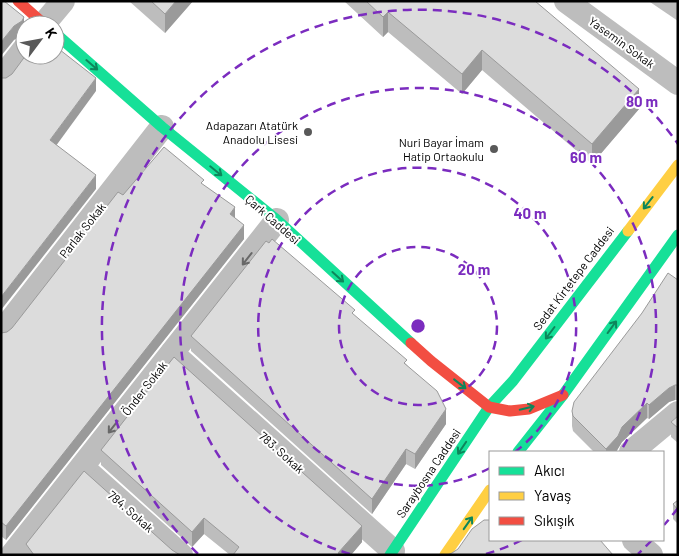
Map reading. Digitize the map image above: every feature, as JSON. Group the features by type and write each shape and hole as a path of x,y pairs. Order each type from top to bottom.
{"main road":[{"name":"Çark Caddesi","path":"18,1 34,15"},
{"name":"Çark Caddesi","path":"65,43 162,127 277,220 431,361 489,407"},
{"name":"Sedat Kirtetepe Caddesi","path":"489,407 513,382 678,164"},
{"path":"528,449 563,395 678,235"},
{"path":"489,407 510,412 529,409 563,395"},
{"name":"Saraybosna Caddesi","path":"392,553 489,407"},
{"path":"445,555 489,491"}],"street":[{"path":"54,15 63,1"},
{"name":"Yasemin Sokak","path":"566,1 678,83"},
{"path":"1,79 15,61"},
{"name":"Parlak Sokak","path":"1,333 162,127"},
{"name":"Önder Sokak","path":"12,555 277,220"},
{"name":"783. Sokak","path":"172,353 392,553"},
{"path":"632,451 678,413"},
{"name":"784. Sokak","path":"82,467 181,555"},
{"path":"619,555 633,541"},
{"path":"635,541 651,555"},
{"path":"1,548 7,555"}],"building":[{"path":"1,1 4,1 22,15 15,15 15,25 1,42"},
{"path":"151,1 176,1 165,14"},
{"path":"366,1 535,1 639,89 592,144 482,50 462,74 388,12 383,17"},
{"path":"65,54 96,78 50,140 96,175 1,297 1,78 6,78 12,74 19,65 65,65"},
{"path":"164,147 204,180 201,183 235,207 230,214 244,225 6,526 1,522 1,333 7,332 12,328 118,192 123,195"},
{"path":"272,239 355,310 352,313 407,360 404,363 437,391 446,409 415,454 406,449 372,499 191,336 266,241 269,243"},
{"path":"668,273 678,280 678,385 669,388 649,405 647,403 622,427 618,436 606,449 573,416 574,402 642,313"},
{"path":"174,357 362,526 338,553 340,555 233,555 239,547 204,518 192,532 101,450"},
{"path":"678,416 678,428 671,422"},
{"path":"84,471 172,550 180,555 34,555 26,544"},
{"path":"678,500 678,510 673,504"},
{"path":"484,520 489,520 489,541 601,541 613,555 447,555 458,549 472,529"}],"traffic: fast":[{"path":"65,42 162,127 277,220 411,343"},
{"path":"390,555 489,407 513,381 628,231"},
{"path":"519,451 563,395 678,235"}],"traffic: slow":[{"path":"628,231 678,165"},
{"path":"445,555 489,491"}],"traffic: jam":[{"path":"18,1 34,15"},
{"path":"411,343 489,407 510,411 529,409 563,395"}],"place":[{"name":"Adapazarı Atatürk Anadolu Lisesi","path":"308,132"},
{"name":"Nuri Bayar İmam Hatip Ortaokulu","path":"494,149"}]}
